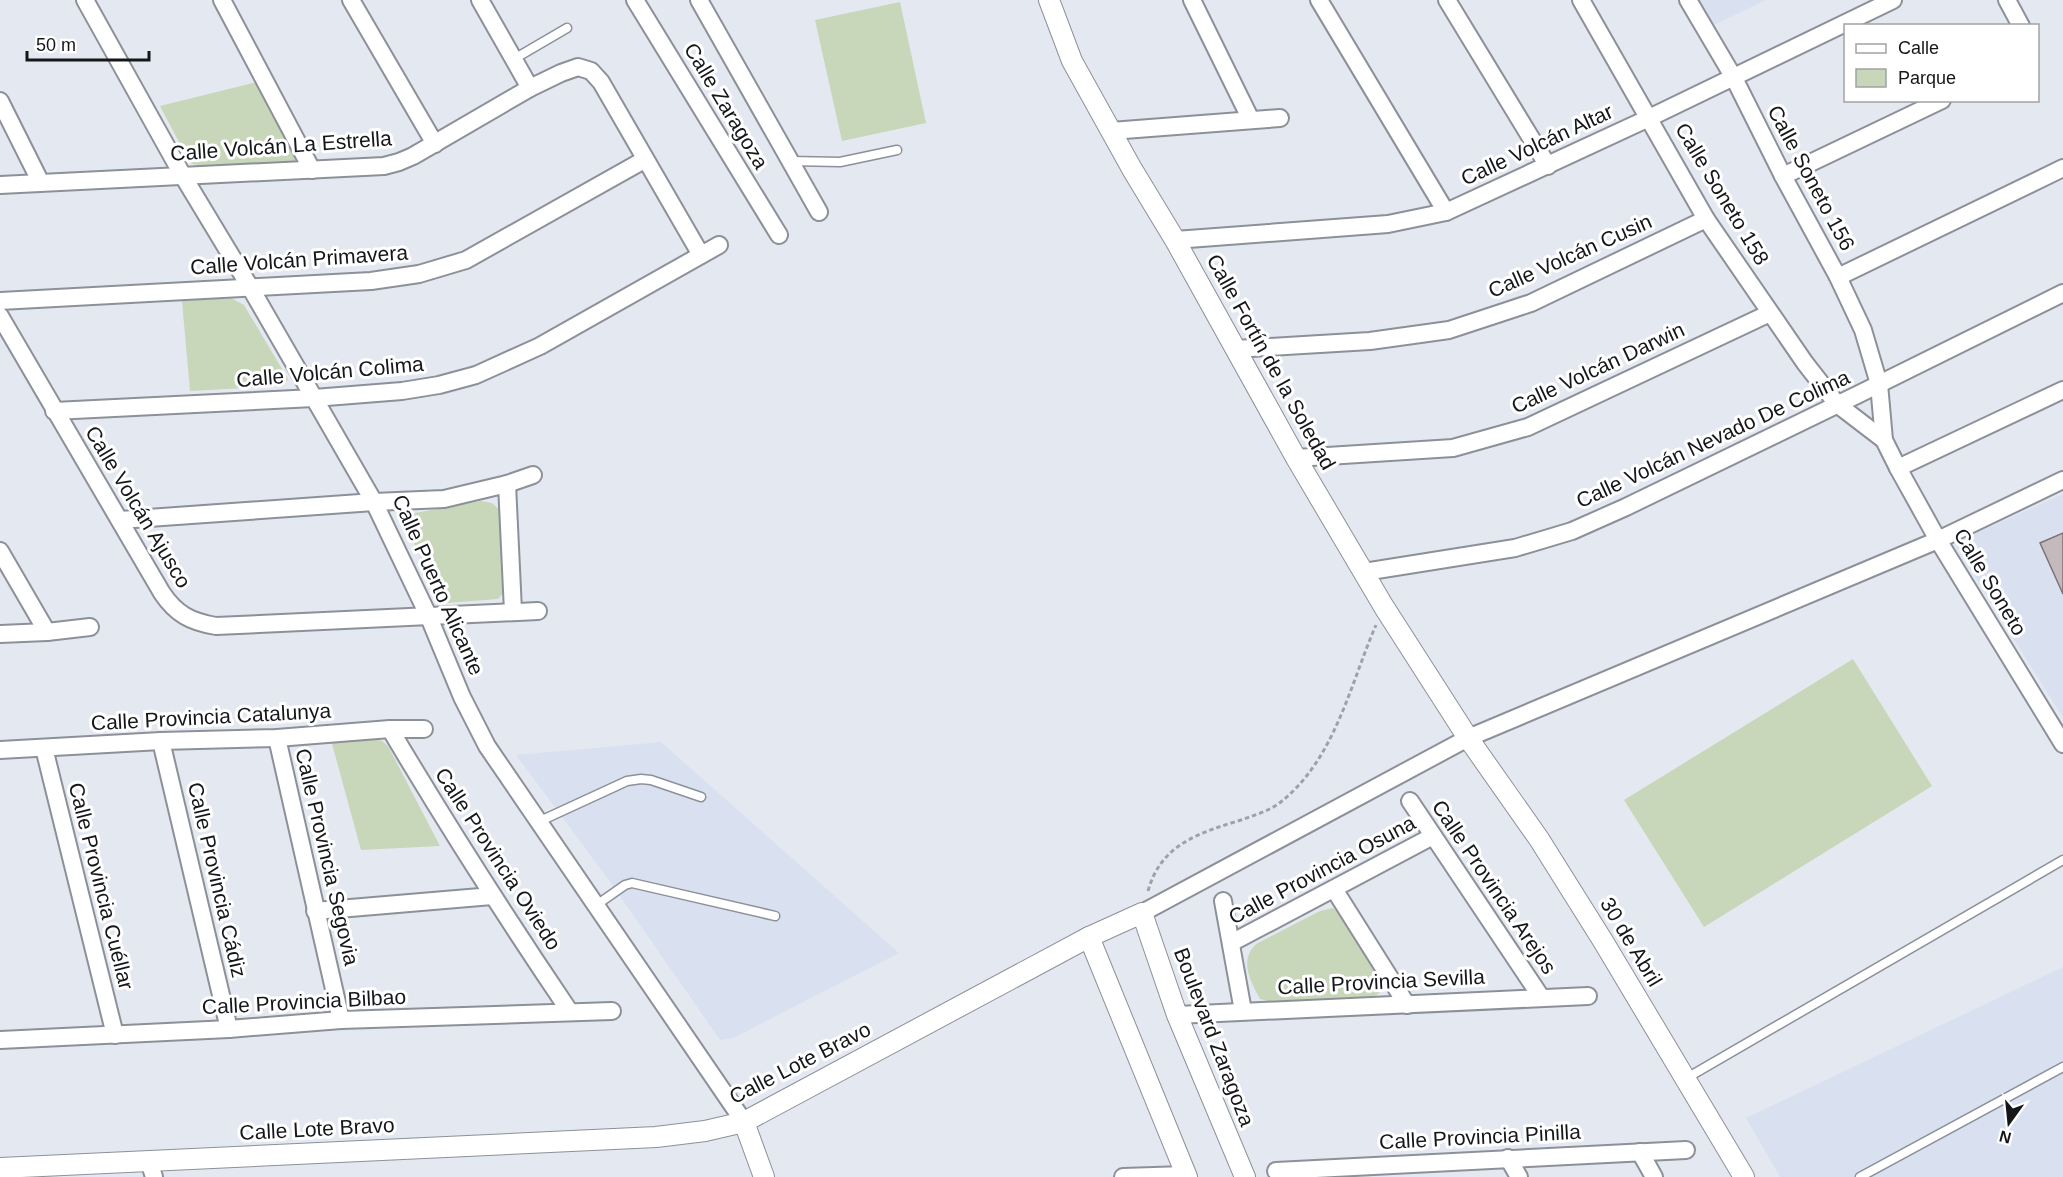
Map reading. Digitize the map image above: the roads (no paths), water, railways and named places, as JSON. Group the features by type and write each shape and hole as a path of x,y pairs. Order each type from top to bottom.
{"street":[{"name":"Calle Puerto Alicante","path":"85,0 183,176 374,502 428,615 462,697 487,746 744,1122 764,1177"},
{"path":"222,0 312,170"},
{"path":"351,0 435,144"},
{"path":"480,0 530,88"},
{"name":"Calle Zaragoza","path":"635,0 779,235"},
{"name":"Calle Zaragoza","path":"699,0 819,213"},
{"name":"Calle Fortín de la Soledad","path":"1049,0 1072,61 1296,458 1384,607 1468,738"},
{"path":"1192,0 1251,120"},
{"path":"1319,0 1446,212"},
{"path":"1447,0 1548,166"},
{"name":"Calle Soneto 158","path":"1581,0 1706,219 1805,363 1837,404"},
{"name":"Calle Soneto 156","path":"1688,0 1734,78 1838,278 1863,330 1880,384"},
{"name":"Calle Volcán Altar","path":"1844,24 1893,0"},
{"path":"2007,0 2020,24"},
{"name":"Calle Volcán Altar","path":"1175,240 1388,224 1446,212 1548,166 1844,24"},
{"name":"Calle Volcán La Estrella","path":"0,185 40,181 384,166 399,162 435,144 530,88 578,67 591,71 600,82 644,160"},
{"path":"0,101 40,181"},
{"path":"1783,176 1938,102"},
{"path":"1111,131 1280,118"},
{"path":"644,160 701,255"},
{"name":"Calle Volcán Primavera","path":"0,301 381,279 419,274 466,260 644,160"},
{"path":"1838,278 2063,168"},
{"name":"Calle Volcán Cusin","path":"1235,349 1370,342 1449,330 1531,303 1706,219"},
{"name":"Calle Volcán Colima","path":"54,411 314,398 402,391 439,385 476,375 540,346 719,244"},
{"name":"Calle Volcán Nevado De Colima","path":"1364,572 1515,548 1572,531 1880,384 2063,293"},
{"name":"Calle Volcán Darwin","path":"1296,458 1453,448 1528,427 1770,313"},
{"name":"Calle Volcán Ajusco","path":"0,316 170,605 184,617 216,626 538,611"},
{"name":"Calle Soneto","path":"1880,384 1884,440 1898,468 1938,540 2063,744"},
{"path":"1898,468 2063,390"},
{"name":"Calle Soneto","path":"1837,404 1884,440"},
{"path":"120,520 444,499 507,484 533,475"},
{"path":"1142,913 1468,738 1938,540 2063,480"},
{"path":"507,484 513,611"},
{"path":"0,551 47,632"},
{"path":"0,634 90,627"},
{"name":"Calle Provincia Oviedo","path":"390,729 443,819 570,1012"},
{"name":"Calle Provincia Catalunya","path":"0,750 424,729"},
{"name":"Calle Provincia Segovia","path":"277,738 341,1020"},
{"name":"30 de Abril","path":"1468,738 1539,839 1603,941 1744,1177"},
{"name":"Calle Provincia Cádiz","path":"161,741 229,1029"},
{"name":"Calle Provincia Cuéllar","path":"44,748 115,1035"},
{"name":"Calle Provincia Arejos","path":"1410,801 1541,997"},
{"name":"Calle Provincia Osuna","path":"1231,943 1434,836"},
{"path":"1334,889 1407,1005"},
{"path":"315,911 492,896"},
{"path":"1223,901 1244,1011"},
{"name":"Calle Lote Bravo","path":"0,1168 151,1169 656,1137 705,1131 744,1122 1089,937 1142,913"},
{"name":"Boulevard Zaragoza","path":"1142,913 1177,1015 1245,1177"},
{"path":"1089,937 1186,1176 1123,1177"},
{"name":"Calle Provincia Sevilla","path":"1177,1015 1588,996"},
{"name":"Calle Provincia Bilbao","path":"1,1036 115,1035 341,1020 612,1011"},
{"name":"Calle Provincia Pinilla","path":"1276,1171 1324,1172 1508,1158 1686,1150"},
{"path":"1640,1152 1654,1177"},
{"path":"1508,1158 1519,1177"}],"lane":[{"path":"514,59 567,28"},
{"path":"790,161 840,162 897,150"},
{"path":"538,822 627,781 640,779 701,797"},
{"path":"1685,1079 2063,860"},
{"path":"595,906 625,885 632,883 775,916"},
{"path":"1860,1177 2063,1067"}]}
